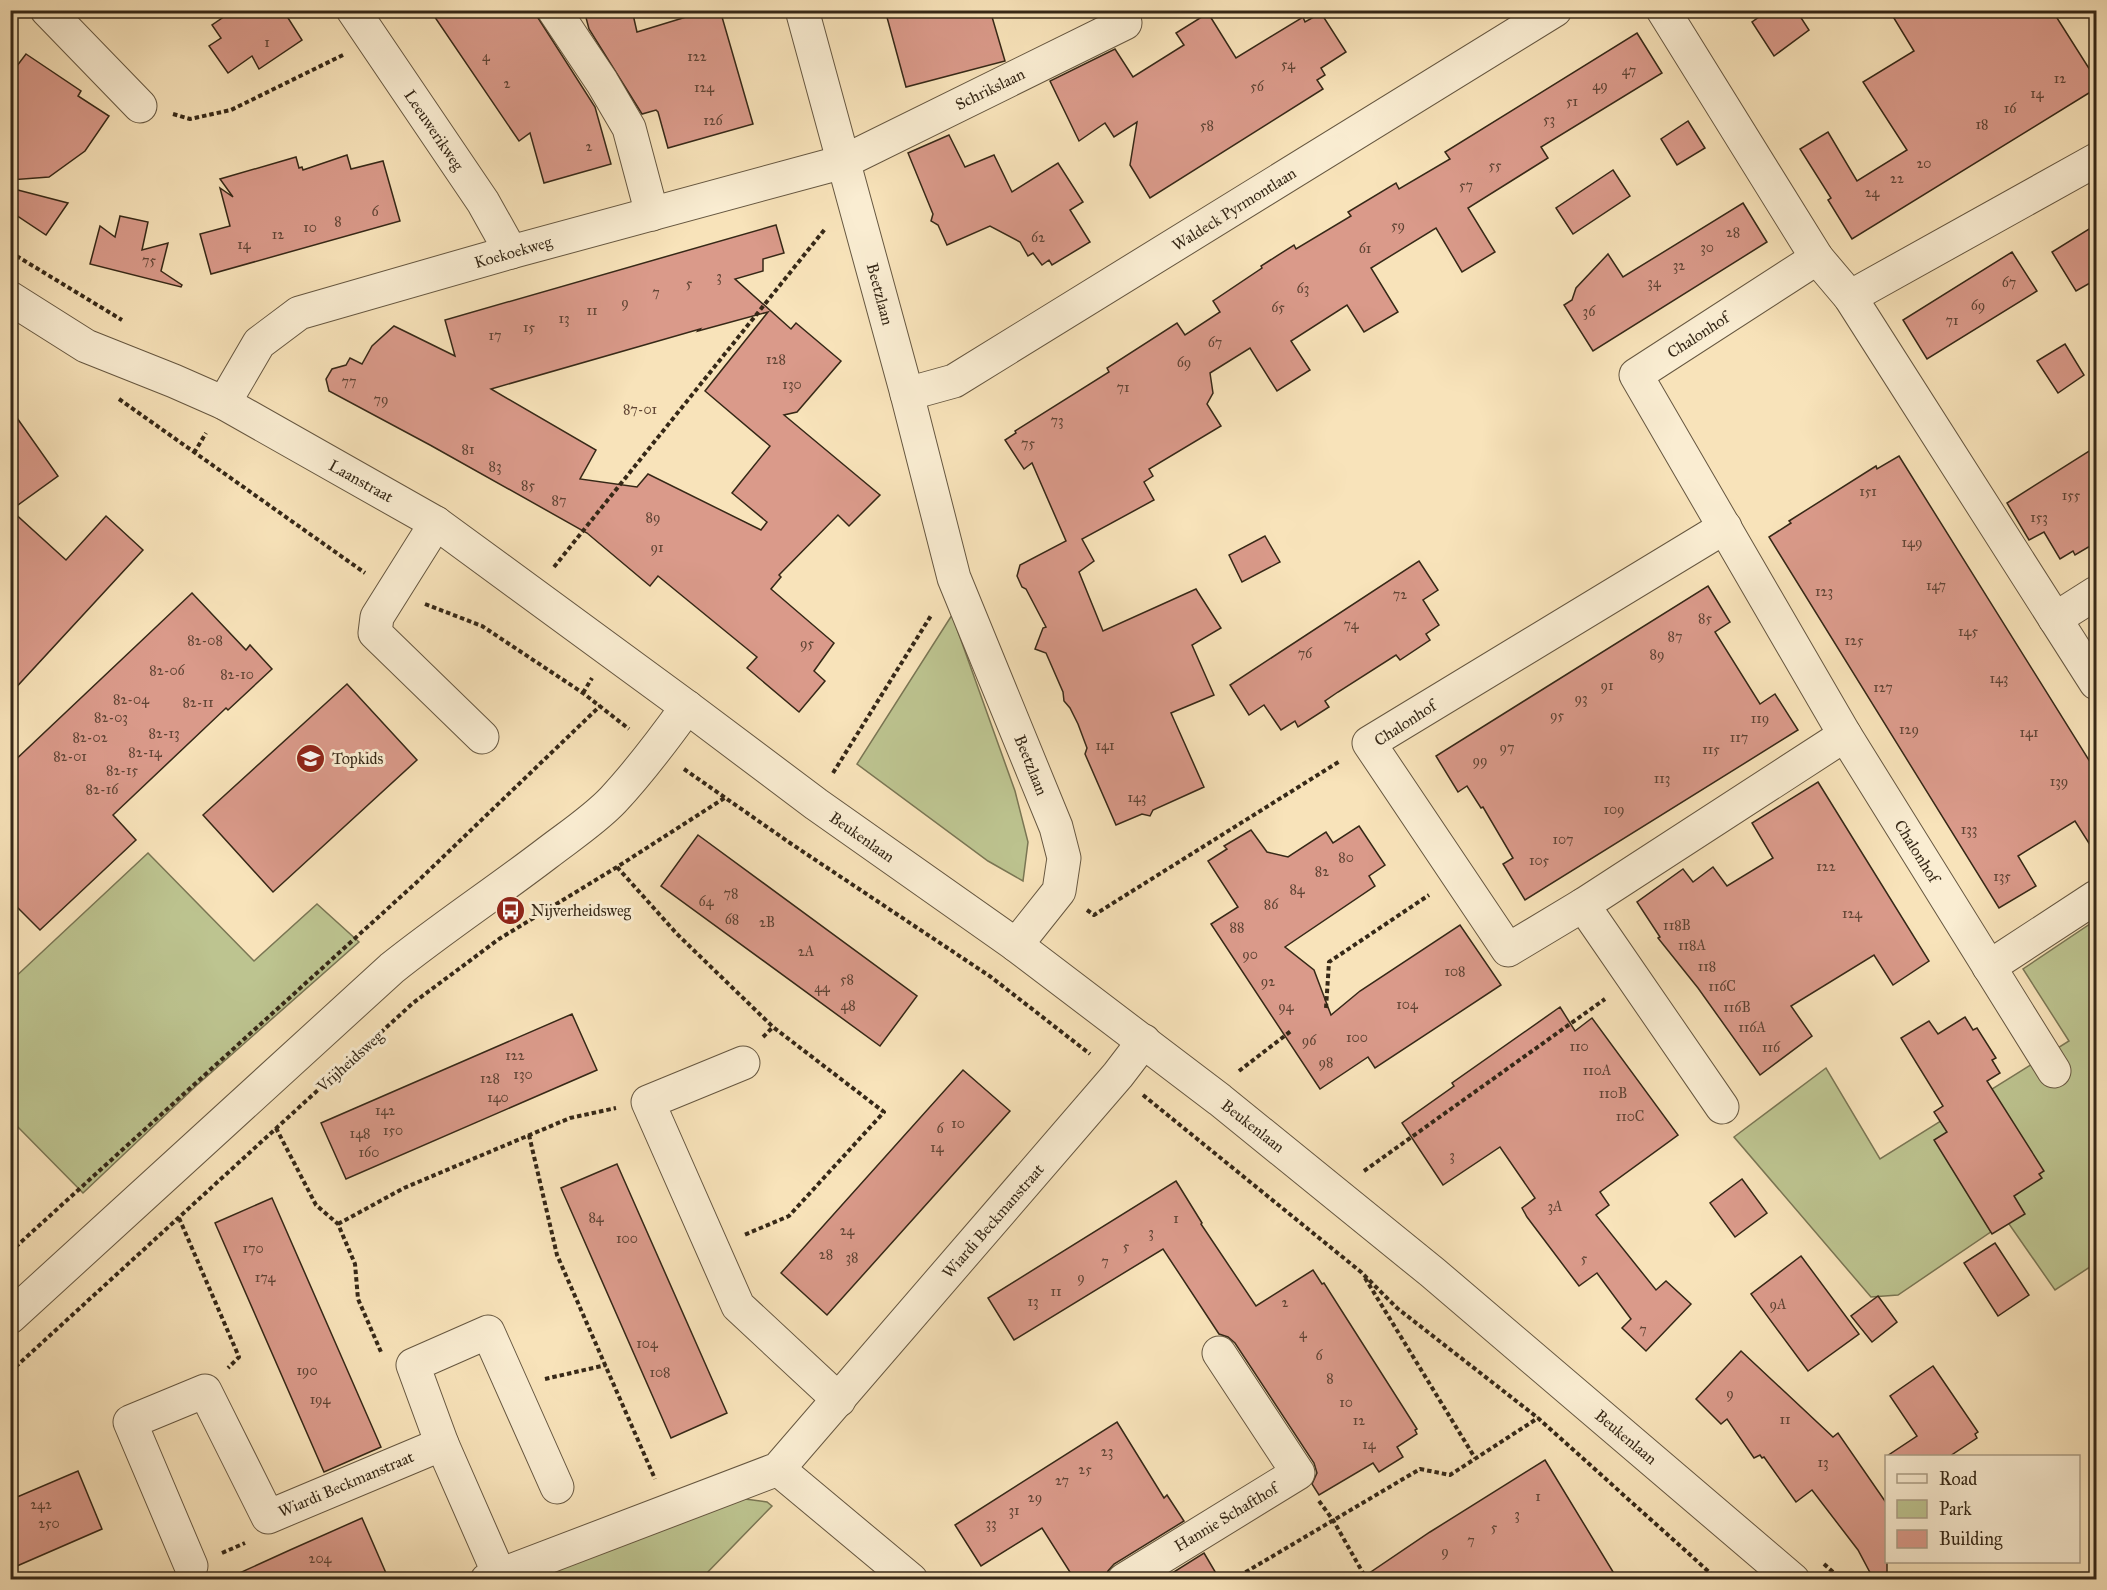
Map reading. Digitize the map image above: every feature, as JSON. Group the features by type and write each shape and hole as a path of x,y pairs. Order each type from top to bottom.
{"street":[{"path":"46,10 140,106"},
{"name":"Leeuwerikweg","path":"353,10 483,201 511,252"},
{"path":"554,10 602,82 629,128 652,214"},
{"name":"Beetzlaan","path":"802,10 907,394 954,578 1056,827 1064,858 1059,891 1016,945"},
{"name":"Schrikslaan","path":"843,162 1125,22 1122,10"},
{"name":"Waldeck Pyrmontlaan","path":"907,394 954,381 1555,10"},
{"path":"1663,10 1817,258 1850,297 2097,683"},
{"path":"1850,297 2097,160"},
{"name":"Koekoekweg","path":"224,403 259,343 299,313 511,252 843,162"},
{"name":"Chalonhof","path":"1817,258 1636,375 1845,735 2054,1071"},
{"name":"Laanstraat","path":"10,298 86,346 224,403 436,523 687,707"},
{"path":"436,523 377,617 375,633 482,737"},
{"name":"Chalonhof","path":"1725,527 1369,743 1508,950 1583,905 1845,735"},
{"path":"2055,619 2097,593"},
{"path":"10,1317 392,968 439,930 497,891 563,841 612,801 656,750 687,707"},
{"name":"Beukenlaan","path":"687,707 816,804 1016,945 1283,1149 1432,1272 1792,1580"},
{"path":"1989,967 2097,897"},
{"path":"1583,905 1722,1107"},
{"name":"Wiardi Beckmanstraat","path":"412,1365 493,1577 778,1469 1119,1075 1144,1041"},
{"path":"742,1063 648,1101 738,1306 839,1400"},
{"path":"412,1365 488,1332 557,1487"},
{"path":"1219,1353 1298,1473"},
{"path":"191,1566 130,1422 205,1391"},
{"name":"Wiardi Beckmanstraat","path":"205,1391 268,1517 442,1444"},
{"path":"778,1469 911,1580"},
{"name":"Hannie Schafthof","path":"1124,1580 1298,1473"}],"path":[{"path":"140,106 190,119 231,110 373,40"},
{"path":"549,572 829,224 857,213"},
{"path":"116,397 145,415 393,592 482,626 600,706 656,750 991,977 1119,1075 1361,1272 1397,1308 1538,1418 1718,1580"},
{"path":"816,804 954,578"},
{"path":"10,1252 418,881 600,706"},
{"path":"1059,891 1094,915 1369,743"},
{"name":"Vrijheidsweg","path":"10,1372 413,1003 490,946 726,797"},
{"path":"1326,1008 1329,962 1457,877"},
{"path":"1364,1171 1633,979"},
{"path":"1238,1071 1291,1031"},
{"path":"338,1224 404,1188 570,1118 648,1101"},
{"path":"276,1128 316,1205 338,1224 355,1264 358,1299 384,1359 412,1365"},
{"path":"529,1135 557,1255 669,1510"},
{"path":"179,1218 239,1357 205,1391"},
{"path":"1361,1272 1475,1458"},
{"path":"515,1393 549,1378 606,1365"},
{"path":"1239,1576 1420,1468 1450,1475 1538,1418"},
{"path":"1298,1473 1333,1520 1367,1580"},
{"path":"65,1580 77,1580"}],"green space":[{"path":"952,615 1015,791 1028,842 1023,881 988,861 857,764"},
{"path":"148,853 254,961 317,904 359,942 196,1086 83,1193 11,1120 11,981"},
{"path":"2096,920 2096,1263 2055,1290 2007,1221 1898,1295 1871,1297 1734,1137 1826,1068 1880,1159 2069,1041 2023,969"},
{"path":"730,1497 767,1502 772,1506 701,1579 523,1580"}],"building":[{"path":"234,10 283,10 302,40 259,69 252,56 228,73 209,46 221,38 212,25"},
{"path":"430,10 533,10 595,107 611,164 544,183 530,133 519,141"},
{"path":"584,10 632,10 637,32 709,10 720,10 753,124 668,148 658,112 656,110 642,114 589,29"},
{"path":"885,10 990,10 1005,61 906,87"},
{"path":"1769,10 1796,10 1809,30 1774,56 1752,22"},
{"path":"1889,10 2052,10 2097,81 2097,88 1852,239 1828,200 1831,198 1800,149 1828,132 1857,181 1907,150 1863,82 1914,51"},
{"path":"1208,13 1236,58 1303,17 1305,22 1321,13 1346,52 1321,68 1325,75 1317,80 1323,89 1150,198 1130,165 1137,122 1114,137 1105,123 1079,141 1050,81 1115,49 1133,77 1184,45 1176,33"},
{"path":"1637,33 1662,73 1541,147 1548,158 1468,208 1495,252 1462,272 1436,228 1371,268 1398,312 1364,332 1347,305 1291,341 1310,370 1277,391 1250,348 1210,373 1213,393 1207,404 1221,426 1149,469 1153,476 1144,482 1154,500 1082,539 1094,561 1079,572 1103,631 1196,589 1221,628 1192,645 1214,695 1171,713 1204,787 1153,810 1150,816 1142,814 1116,825 1085,754 1087,748 1078,724 1064,701 1063,692 1046,653 1035,649 1043,628 1046,627 1017,576 1020,565 1066,541 1032,463 1024,469 1005,440 1016,433 1015,431 1109,372 1107,368 1177,323 1185,335 1220,312 1213,301 1262,268 1261,266 1294,245 1296,249 1351,216 1348,212 1396,183 1399,189 1450,159 1445,152"},
{"path":"26,54 81,91 78,96 109,116 85,151 49,177 10,180 10,75"},
{"path":"1688,121 1705,148 1677,165 1661,139"},
{"path":"949,135 965,167 994,155 1012,192 1058,163 1083,202 1070,210 1090,242 1052,265 1049,260 1042,265 1033,253 1028,256 1020,242 990,226 947,245 938,225 931,221 933,214 908,153"},
{"path":"347,155 351,169 383,161 400,221 211,274 200,234 230,226 220,188 233,197 220,179 296,157 299,168 302,167 303,170"},
{"path":"1613,170 1630,196 1573,234 1556,208"},
{"path":"10,188 68,203 46,235 10,211"},
{"path":"1743,203 1767,242 1593,351 1564,305 1572,300 1576,288 1608,254 1623,277"},
{"path":"120,216 148,222 142,250 168,243 161,271 182,285 181,287 90,264 100,226 115,237"},
{"path":"2097,224 2097,279 2076,291 2052,252"},
{"path":"776,225 784,253 763,259 763,271 735,279 791,329 796,323 841,361 797,412 784,415 880,495 849,526 838,515 779,575 781,577 771,589 834,643 814,671 825,681 799,712 747,668 757,657 658,576 650,586 587,533 329,391 326,379 332,369 346,365 350,358 362,364 372,346 394,326 455,356 445,320","holes":["768,312 705,391 770,446 732,493 767,522 761,530 648,474 637,487 580,479 596,450 491,389 700,329 698,331"]},
{"path":"2012,252 2037,291 1927,359 1903,320"},
{"path":"2065,344 2084,375 2058,393 2037,361"},
{"path":"10,408 58,476 11,510 66,560 106,516 143,550 10,694"},
{"path":"2097,446 2097,542 2075,555 2073,551 2060,559 2044,532 2029,540 2007,503"},
{"path":"1899,456 2097,773 2097,856 2075,821 2018,856 2036,886 1999,908 1769,537 1791,523 1789,521 1876,466 1877,469"},
{"path":"1265,536 1280,562 1242,582 1229,555"},
{"path":"1419,561 1438,590 1423,600 1439,625 1426,634 1430,640 1400,660 1396,655 1338,692 1325,701 1329,707 1298,727 1295,721 1281,730 1264,705 1249,715 1230,685"},
{"path":"1708,586 1730,622 1715,632 1760,704 1775,694 1798,730 1525,900 1503,864 1513,858 1483,807 1481,808 1467,786 1458,792 1436,756"},
{"path":"192,593 246,650 250,645 272,669 228,710 226,708 113,815 136,840 40,930 10,900 10,765"},
{"path":"347,684 417,760 273,892 203,815"},
{"path":"1818,782 1929,961 1893,985 1874,955 1791,1006 1812,1036 1760,1075 1698,988 1658,938 1660,937 1637,902 1683,869 1693,882 1713,867 1727,886 1773,858 1752,823"},
{"path":"1359,826 1385,865 1369,876 1375,886 1285,947 1314,970 1331,1015 1360,991 1460,925 1501,985 1375,1068 1368,1057 1320,1089 1211,924 1238,907 1208,861 1227,849 1224,846 1251,830 1267,852 1288,857 1326,832 1333,843"},
{"path":"698,835 917,996 880,1046 661,886"},
{"path":"1560,1007 1575,1031 1592,1018 1678,1135 1600,1192 1609,1205 1596,1215 1656,1290 1666,1281 1691,1304 1646,1351 1622,1328 1631,1319 1597,1273 1579,1286 1527,1217 1522,1208 1535,1198 1500,1147 1443,1185 1402,1123 1454,1086 1452,1083"},
{"path":"572,1014 597,1070 346,1179 321,1123"},
{"path":"1965,1017 1973,1030 1977,1028 1996,1058 1992,1060 2000,1073 1987,1081 2044,1171 2039,1174 2042,1178 2014,1196 2025,1214 1992,1234 1934,1140 1947,1132 1934,1112 1943,1106 1901,1038 1929,1021 1938,1034"},
{"path":"963,1070 1010,1111 827,1315 781,1273"},
{"path":"617,1164 727,1413 671,1438 561,1188"},
{"path":"1742,1179 1767,1213 1735,1237 1710,1203"},
{"path":"1176,1181 1201,1224 1256,1306 1313,1270 1322,1284 1324,1283 1417,1429 1415,1430 1417,1434 1397,1447 1403,1457 1379,1472 1373,1463 1319,1495 1312,1484 1317,1473 1314,1463 1235,1343 1219,1334 1163,1249 1014,1340 988,1298"},
{"path":"272,1198 381,1447 324,1472 215,1223"},
{"path":"1995,1243 2029,1295 1998,1316 1964,1263"},
{"path":"1801,1256 1859,1334 1808,1371 1751,1294"},
{"path":"1878,1296 1897,1322 1872,1342 1851,1316"},
{"path":"1741,1351 1833,1437 1838,1433 1885,1501 1887,1580 1874,1580 1858,1550 1812,1490 1796,1502 1764,1457 1760,1455 1754,1458 1727,1419 1721,1424 1696,1399"},
{"path":"1933,1366 1978,1432 1975,1434 1977,1438 1952,1455 1888,1455 1917,1436 1890,1396"},
{"path":"1117,1422 1164,1498 1167,1495 1184,1521 1114,1564 1105,1580 1075,1580 1042,1528 981,1566 955,1525"},
{"path":"1545,1460 1618,1580 1359,1580 1430,1532"},
{"path":"78,1471 102,1529 10,1569 10,1500"},
{"path":"362,1518 389,1580 224,1580 290,1550"},
{"path":"1204,1553 1220,1580 1161,1580"}],"place":[{"name":"Topkids","path":"311,758"},
{"name":"Nijverheidsweg","path":"510,910"}]}
